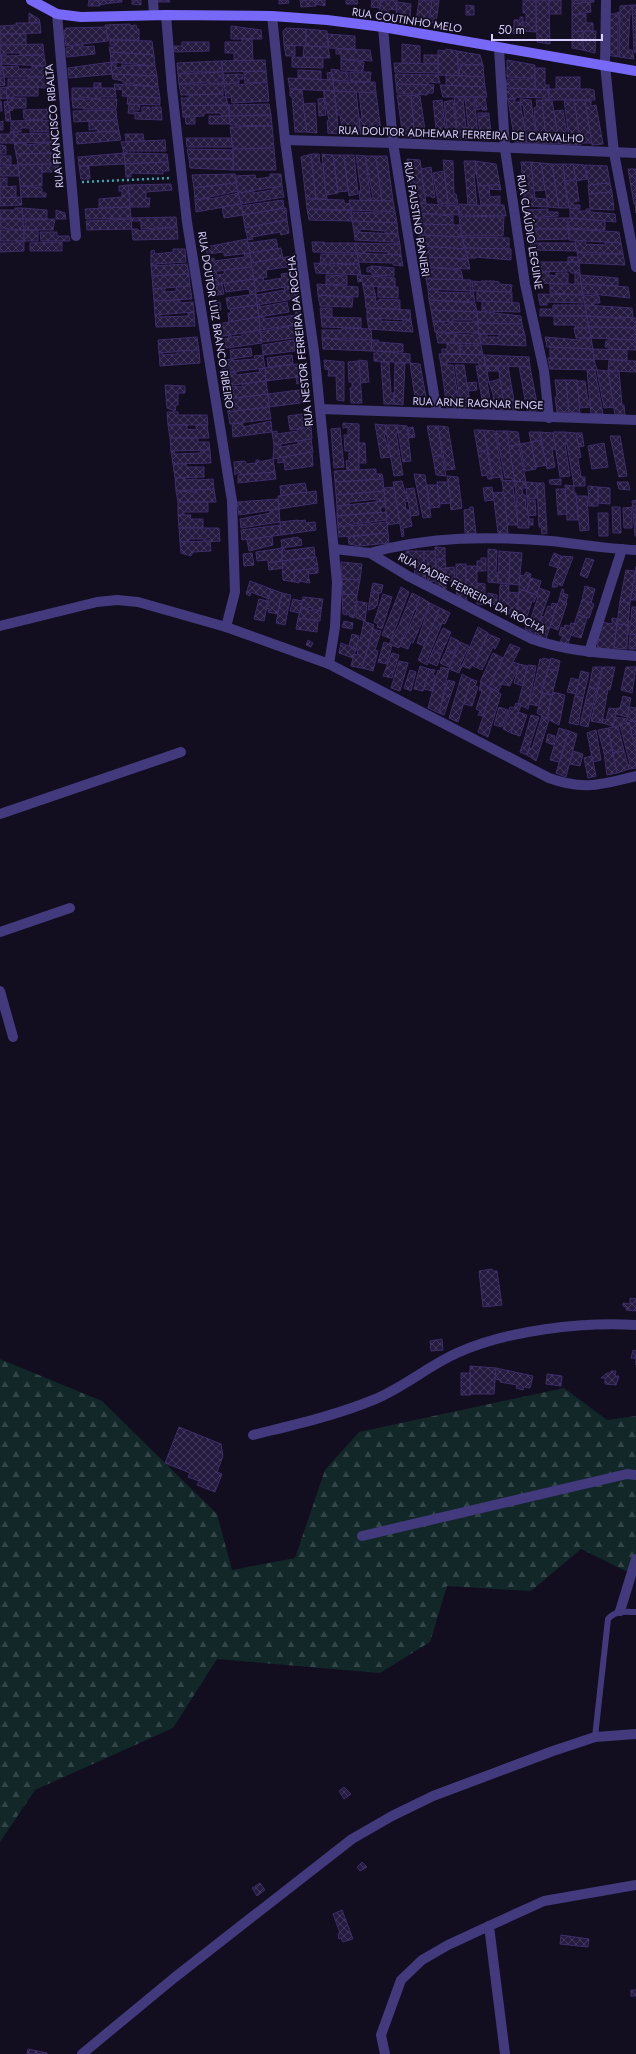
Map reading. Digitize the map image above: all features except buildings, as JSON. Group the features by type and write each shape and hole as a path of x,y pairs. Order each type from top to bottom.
{"street":[{"name":"RUA COUTINHO MELO","path":"31,0 57,14 81,17 154,15 272,16 327,20 383,27 636,71"},
{"path":"153,0 154,15"},
{"path":"606,0 605,65 614,152 636,267"},
{"name":"RUA FRANCISCO RIBALTA","path":"57,14 76,236"},
{"name":"RUA DOUTOR LUIZ BRANCO RIBEIRO","path":"166,15 182,178 232,501 235,592 226,627"},
{"name":"RUA NESTOR FERREIRA DA ROCHA","path":"272,16 285,140 306,286 337,582 336,614 329,664"},
{"name":"RUA FAUSTINO RANIERI","path":"383,27 393,143 437,413"},
{"name":"RUA CLAÚDIO LEGUINE","path":"499,48 505,149 525,284 544,371 549,418"},
{"name":"RUA DOUTOR ADHEMAR FERREIRA DE CARVALHO","path":"285,140 636,153"},
{"name":"RUA ARNE RAGNAR ENGE","path":"320,410 636,420"},
{"name":"RUA PADRE FERREIRA DA ROCHA","path":"334,549 370,553 398,545 449,538 550,541 636,550"},
{"path":"589,652 622,549"},
{"name":"RUA PADRE FERREIRA DA ROCHA","path":"370,553 408,576 532,639 550,645 589,652 636,656"},
{"path":"0,626 84,605 118,600 138,602 226,627 329,664 549,778 568,785 586,786 636,776"},
{"path":"0,814 181,752"},
{"path":"0,932 70,908"},
{"path":"0,991 13,1037"},
{"path":"253,1435 330,1415 372,1401 396,1390 456,1354 481,1344 562,1327 606,1323 636,1325"},
{"path":"362,1536 627,1474 636,1475"},
{"path":"620,1611 636,1560"},
{"path":"82,2054 174,1978 352,1839 392,1816 433,1796 553,1751 595,1737 636,1734"},
{"path":"385,2054 381,2035 401,1980 422,1960 448,1945 544,1901 636,1885"},
{"path":"489,1926 505,2054"}],"lane":[{"path":"595,1737 606,1626 608,1619 612,1614 620,1611 636,1612"}],"path":[{"path":"71,183 182,178"}],"green space":[{"path":"0,1359 102,1401 217,1514 232,1570 295,1558 325,1470 359,1432 564,1388 607,1420 636,1416 636,1576 581,1549 531,1591 447,1586 430,1642 380,1673 217,1659 173,1728 35,1790 0,1842"}]}
